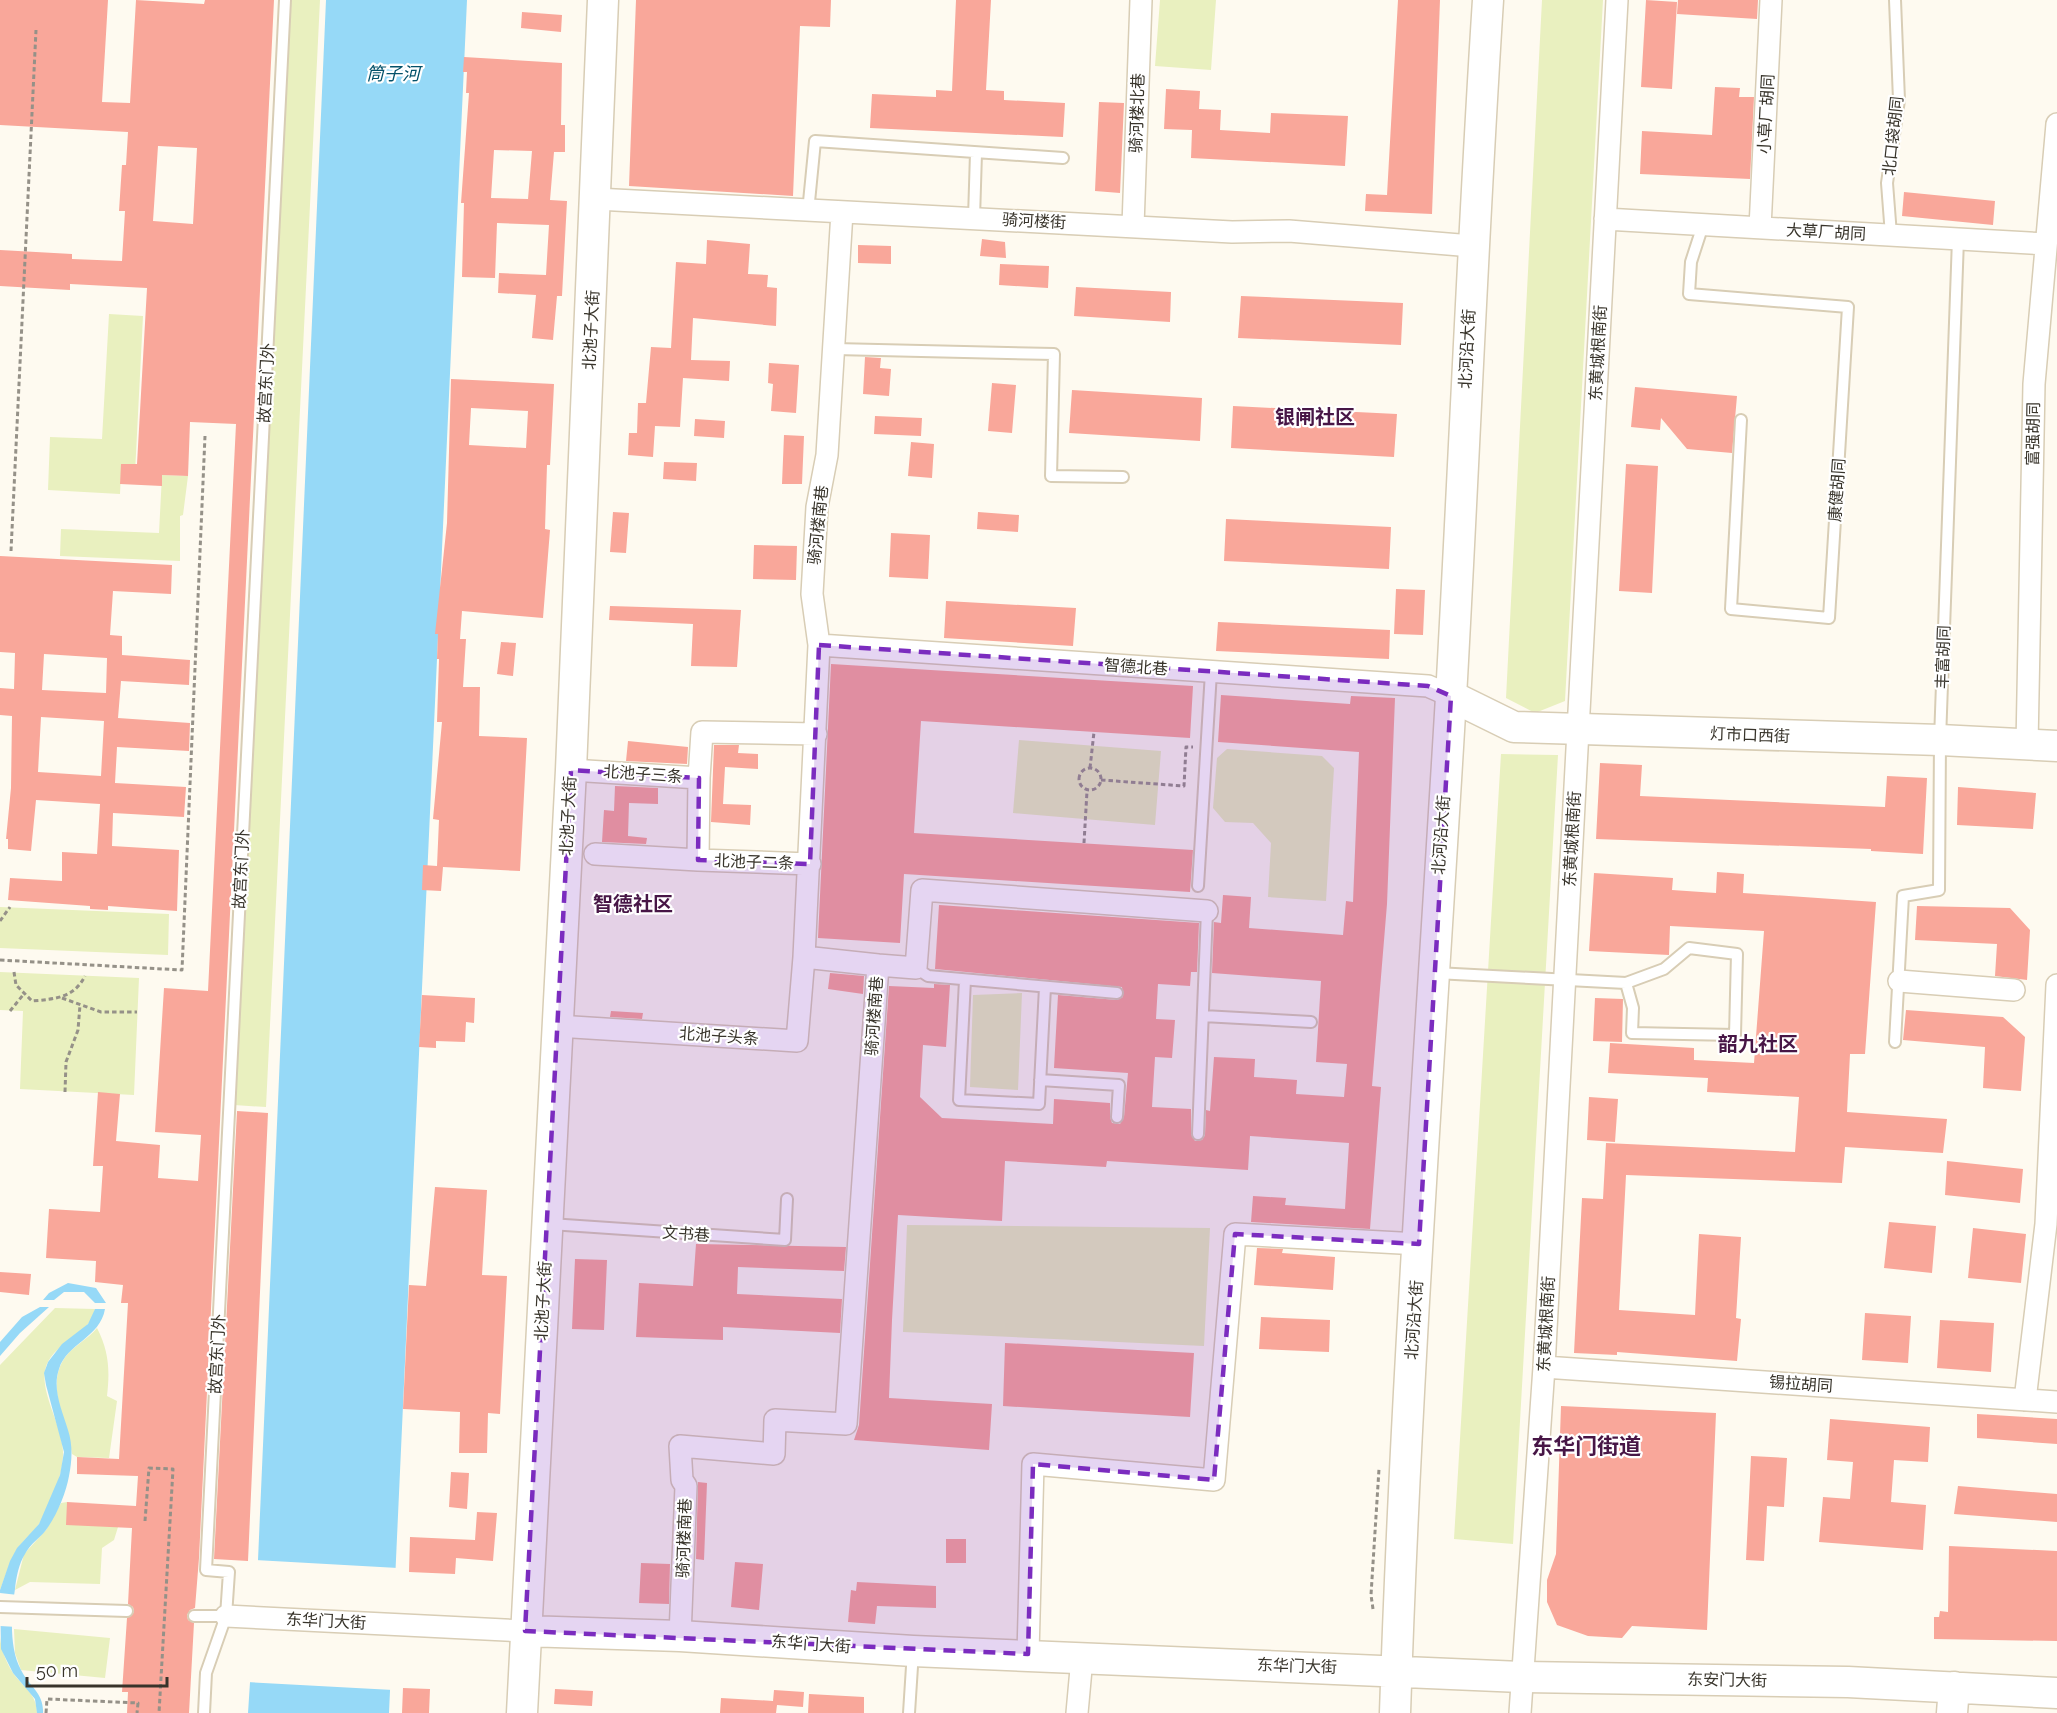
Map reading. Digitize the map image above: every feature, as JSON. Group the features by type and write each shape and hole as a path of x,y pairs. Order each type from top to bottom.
{"main road":[{"name":"北池子大街","path":"522,1713 571,770 597,199 603,0"},
{"name":"北河沿大街","path":"1395,1713 1402,1515 1419,1244 1432,973 1451,696 1472,246 1488,0"},
{"name":"灯市口西街","path":"1451,696 1514,727 1940,740 2057,746"},
{"name":"东华门大街","path":"525,1631 680,1636 913,1651 1396,1670"},
{"name":"东安门大街","path":"1396,1670 1521,1677 1836,1681 1953,1700 2057,1693"}],"street":[{"name":"骑河楼北巷","path":"1133,226 1141,0"},
{"name":"东黄城根南街","path":"1520,1713 1544,1367 1617,0"},
{"name":"小草厂胡同","path":"1760,228 1771,0"},
{"name":"富强胡同","path":"2027,745 2034,384 2057,124"},
{"name":"骑河楼街","path":"597,199 808,212 974,218 1232,232 1289,231 1472,246"},
{"name":"骑河楼南巷","path":"680,1636 686,1486 682,1480 680,1446 774,1454 775,1420 846,1424 878,965 804,957 819,645 812,594 817,507 827,455 842,212"},
{"name":"大草厂胡同","path":"1605,219 2046,244"},
{"name":"智德北巷","path":"819,645 1428,686 1451,696"},
{"name":"北池子三条","path":"571,770 699,778 702,732 816,734"},
{"name":"北池子二条","path":"698,860 699,778"},
{"name":"北池子二条","path":"595,854 810,864"},
{"path":"878,965 916,968 922,890 1207,910"},
{"name":"北池子头条","path":"557,1026 797,1041 804,957"},
{"path":"1899,981 2014,990"},
{"path":"2025,1400 2051,1224 2057,985"},
{"path":"1028,1654 1034,1464 1214,1480 1235,1234 1419,1244"},
{"name":"锡拉胡同","path":"1544,1367 2057,1402"},
{"name":"东华门大街","path":"226,1616 525,1631"},
{"path":"1077,1713 1082,1658"}],"lane":[{"name":"故宫东门外","path":"204,1713 206,1673 226,1616 229,1572 206,1570 285,0"},
{"name":"北口袋胡同","path":"1891,235 1887,183 1899,100 1895,0"},
{"path":"808,212 815,141 1063,158"},
{"path":"974,218 976,153"},
{"name":"康健胡同","path":"1703,225 1691,262 1689,294 1848,307 1829,618 1731,609 1742,420"},
{"name":"丰富胡同","path":"1895,1042 1903,896 1939,890 1940,740 1959,239"},
{"path":"835,349 1054,354 1052,476 1123,477"},
{"path":"1198,886 1211,672"},
{"path":"1198,1134 1207,910"},
{"path":"1432,973 1626,983 1664,969 1689,948 1737,954 1735,1035 1632,1033 1633,1008 1626,983"},
{"path":"916,968 928,976 1117,993"},
{"path":"965,980 958,1100 1039,1104 1045,987"},
{"path":"1203,1016 1311,1022"},
{"path":"1040,1080 1119,1085 1117,1117"},
{"name":"文书巷","path":"546,1224 785,1240 787,1199"},
{"path":"0,1606 127,1611"},
{"path":"194,1616 226,1616"},
{"path":"909,1713 913,1651"}],"path":[{"path":"11,551 36,30"},
{"path":"0,960 183,970 205,436"},
{"path":"1090,768 1094,732"},
{"path":"1101,780 1184,786 1186,747 1207,748"},
{"path":"1090,768 1097,770 1101,780 1098,787 1087,791 1081,787 1078,779 1083,770 1090,768"},
{"path":"1084,843 1087,791"},
{"path":"0,921 10,907"},
{"path":"14,972 16,985 23,995 32,1001 62,998 101,1012 138,1012"},
{"path":"62,998 80,986 85,976"},
{"path":"10,1011 23,995"},
{"path":"65,1092 66,1062 78,1030 80,1005"},
{"path":"145,1521 149,1468 173,1470 159,1713"},
{"path":"46,1713 47,1699 138,1703 137,1713"}],"highlighted area":[{"path":"819,645 1428,686 1451,696 1419,1244 1235,1234 1214,1480 1033,1464 1028,1654 525,1631 571,770 699,778 698,860 810,864"}],"green space":[{"path":"288,0 320,0 266,1107 234,1105"},
{"path":"1160,0 1216,0 1211,70 1155,66"},
{"path":"1542,0 1603,0 1565,701 1535,713 1506,698"},
{"path":"109,314 143,316 135,473 121,473 120,494 48,490 50,437 102,439"},
{"path":"162,475 188,476 183,515 180,516 180,561 60,556 61,529 159,533"},
{"path":"1019,740 1161,751 1155,825 1013,813"},
{"path":"1227,749 1322,756 1334,768 1326,901 1268,897 1271,843 1253,823 1225,822 1213,808 1217,758"},
{"path":"1501,754 1558,755 1513,1544 1454,1539"},
{"path":"0,907 169,914 168,955 0,948"},
{"path":"0,972 139,978 134,1095 20,1089 23,1011 0,1010"},
{"path":"1022,993 1018,1090 970,1087 973,995"},
{"path":"907,1225 1210,1228 1204,1346 903,1332"},
{"path":"55,1308 95,1309 92,1319 86,1326 54,1353 48,1361 45,1371 46,1390 62,1441 63,1460 56,1489 48,1508 39,1524 15,1553 0,1590 0,1365"},
{"path":"97,1328 108,1361 107,1396 117,1401 109,1458 77,1457 72,1454 57,1391 60,1367 66,1356"},
{"path":"67,1502 118,1527 114,1540 102,1548 100,1584 30,1582 15,1590 24,1554 46,1530 61,1503"},
{"path":"14,1629 110,1638 105,1678 21,1670 15,1653"},
{"path":"0,1637 8,1664 35,1701 37,1713 0,1713"}],"water":[{"name":"筒子河","path":"326,0 467,0 389,1713 248,1713 258,1560"},
{"path":"68,1283 96,1288 106,1303 95,1303 84,1292 64,1292 54,1300 43,1300 49,1293"},
{"path":"40,1307 49,1307 20,1333 0,1356 0,1342 22,1317"},
{"path":"95,1309 105,1309 102,1319 97,1327 63,1360 57,1377 59,1399 71,1447 71,1465 66,1490 50,1524 23,1558 15,1585 12,1619 14,1651 24,1676 41,1700 43,1713 37,1713 35,1699 13,1673 1,1649 0,1590 10,1561 17,1548 39,1524 60,1475 64,1452 44,1373 48,1362 62,1344 88,1324"}],"pier":[{"path":"255,1560 398,1568 393,1690 247,1682"},
{"path":"0,1593 18,1595 17,1627 0,1626"}],"building":[{"path":"0,0 108,0 102,102 130,103 136,0 204,4 205,0 274,0 199,1558 195,1608 187,1615 188,1620 194,1623 189,1713 127,1713 128,1692 122,1692 127,1618 134,1612 133,1607 128,1604 132,1528 66,1525 67,1502 136,1506 138,1476 77,1474 77,1457 119,1459 128,1303 121,1303 123,1285 95,1282 96,1261 46,1258 49,1209 100,1212 103,1166 93,1166 98,1092 120,1094 116,1141 160,1145 158,1178 198,1181 201,1135 155,1132 164,988 208,991 236,424 190,422 188,476 162,475 162,486 120,484 121,464 137,464 147,288 70,284 70,290 0,286 0,250 72,254 72,259 122,261 125,211 119,211 122,165 126,165 128,132 0,125","holes":["158,146 197,148 193,224 153,221"]},
{"path":"636,0 831,0 830,27 800,26 793,196 629,186"},
{"path":"956,0 991,0 986,90 1004,91 1004,100 1065,103 1063,137 870,128 872,94 936,97 936,90 952,91"},
{"path":"1398,0 1440,0 1432,214 1365,211 1366,194 1387,195"},
{"path":"1646,0 1677,2 1672,89 1641,87"},
{"path":"1678,0 1758,0 1757,19 1677,14"},
{"path":"522,12 562,15 561,32 521,28"},
{"path":"464,57 562,63 561,125 565,125 565,152 554,152 550,200 567,201 562,296 557,296 553,340 532,338 536,295 498,293 499,273 546,275 549,225 497,223 495,278 462,277 464,203 461,203 469,93 466,93 467,72 463,72","holes":["494,150 532,151 528,199 491,198"]},
{"path":"1715,87 1740,88 1739,97 1754,97 1750,179 1640,174 1642,131 1712,135"},
{"path":"1166,89 1200,91 1199,109 1221,110 1220,130 1270,133 1271,113 1348,116 1345,166 1191,158 1192,130 1164,129"},
{"path":"1099,102 1124,103 1120,193 1095,191"},
{"path":"1904,192 1995,201 1993,225 1902,216"},
{"path":"982,239 1005,242 1006,258 980,256"},
{"path":"707,240 750,244 748,274 768,275 767,287 777,288 776,326 693,318 691,360 730,361 729,381 683,378 680,427 655,426 653,457 628,455 629,433 637,433 638,403 646,403 651,347 671,348 676,262 706,264"},
{"path":"858,245 891,246 891,264 858,263"},
{"path":"1000,264 1049,266 1048,288 999,285"},
{"path":"1076,287 1171,292 1170,322 1074,316"},
{"path":"1241,296 1403,303 1401,345 1238,338"},
{"path":"865,357 881,358 880,368 891,369 889,396 863,394"},
{"path":"769,363 799,365 796,413 771,411 773,384 768,383"},
{"path":"451,379 554,384 550,465 547,465 545,529 550,530 543,618 462,611 460,639 466,639 463,687 480,687 479,736 527,738 520,871 443,867 441,891 422,890 423,865 437,866 439,820 433,819 442,722 437,722 439,659 437,659 438,634 435,634 447,523","holes":["471,408 528,411 526,448 469,445"]},
{"path":"992,383 1016,385 1012,433 988,431"},
{"path":"1635,387 1737,396 1732,453 1687,449 1661,418 1660,430 1631,427"},
{"path":"1072,390 1202,398 1200,441 1069,433"},
{"path":"1233,406 1397,414 1394,457 1231,448"},
{"path":"875,416 922,418 921,436 874,434"},
{"path":"695,419 725,421 724,438 694,436"},
{"path":"784,435 804,436 802,484 782,484"},
{"path":"911,442 934,444 932,478 908,476"},
{"path":"664,462 697,463 696,481 663,479"},
{"path":"1626,464 1658,466 1652,593 1619,591"},
{"path":"613,512 629,513 626,553 610,552"},
{"path":"978,512 1019,515 1018,532 977,529"},
{"path":"1226,519 1391,527 1389,569 1224,561"},
{"path":"891,533 930,535 928,579 889,577"},
{"path":"754,545 797,546 796,580 753,579"},
{"path":"0,556 172,565 171,594 113,591 110,635 122,636 122,655 190,660 189,685 121,681 118,718 190,723 189,751 117,747 115,783 186,787 184,817 113,813 112,846 179,850 177,911 108,906 108,910 90,909 90,906 8,900 10,878 62,881 62,852 97,854 100,804 36,800 31,851 8,849 8,839 6,839 11,788 12,716 0,715 0,688 14,689 15,653 0,652","holes":["44,654 107,658 106,693 42,690","41,717 104,721 101,776 38,772"]},
{"path":"1396,589 1425,590 1423,635 1394,634"},
{"path":"946,601 1076,608 1073,646 944,638"},
{"path":"610,606 741,610 737,667 691,666 693,624 609,620"},
{"path":"1218,622 1390,630 1389,659 1216,651"},
{"path":"501,642 516,643 513,676 497,674"},
{"path":"831,664 1193,686 1190,738 921,721 914,833 1193,850 1190,892 904,874 900,943 818,938"},
{"path":"1221,695 1350,704 1351,696 1395,698 1387,904 1372,1086 1381,1087 1370,1229 1251,1222 1253,1196 1286,1198 1285,1205 1345,1209 1349,1143 1250,1136 1248,1170 1107,1161 1106,1167 1005,1161 1002,1221 898,1215 892,1320 889,1398 992,1404 989,1450 854,1440 859,1425 889,986 934,988 934,984 950,985 946,1047 923,1045 920,1097 942,1118 1053,1124 1054,1099 1110,1103 1112,1123 1120,1124 1124,1117 1128,1073 1054,1068 1058,995 1117,1000 1123,997 1122,987 935,969 939,905 1199,923 1197,972 1191,972 1190,986 1158,984 1156,1019 1175,1020 1172,1058 1155,1057 1152,1107 1191,1109 1191,1134 1195,1141 1202,1140 1205,1135 1206,1110 1210,1111 1214,1057 1255,1059 1254,1077 1297,1080 1296,1094 1344,1097 1347,1064 1316,1062 1321,981 1212,973 1214,922 1221,923 1223,895 1251,897 1249,928 1343,935 1346,901 1353,902 1359,752 1218,742"},
{"path":"628,741 688,747 687,764 626,761"},
{"path":"714,745 739,745 738,753 758,754 758,769 725,767 723,804 751,805 750,825 711,822"},
{"path":"1600,763 1642,765 1640,796 1885,807 1887,776 1927,778 1923,854 1871,851 1871,849 1596,839"},
{"path":"615,786 658,788 658,804 629,803 628,836 647,838 646,844 602,842 604,810 614,811"},
{"path":"1958,787 2036,793 2033,829 1957,825"},
{"path":"1717,872 1744,874 1743,893 1876,902 1865,1054 1850,1054 1847,1112 1947,1119 1943,1153 1845,1147 1842,1183 1626,1175 1619,1310 1695,1315 1699,1234 1741,1237 1736,1318 1741,1319 1737,1361 1617,1352 1617,1355 1574,1353 1582,1198 1603,1199 1606,1143 1795,1152 1799,1097 1707,1092 1708,1078 1608,1073 1610,1043 1694,1048 1694,1060 1754,1063 1764,931 1670,926 1669,955 1589,951 1594,873 1673,878 1672,890 1716,893"},
{"path":"1917,906 2010,908 2030,930 2027,980 1995,976 1997,944 1915,940"},
{"path":"830,973 864,976 863,994 828,989"},
{"path":"422,995 475,998 474,1023 466,1022 465,1042 436,1041 436,1048 419,1047"},
{"path":"1595,998 1623,999 1622,1042 1593,1041"},
{"path":"1906,1010 2003,1017 2025,1037 2021,1091 1983,1088 1985,1047 1903,1040"},
{"path":"611,1011 643,1013 642,1019 610,1017"},
{"path":"1589,1097 1618,1099 1615,1142 1587,1140"},
{"path":"237,1111 268,1113 248,1561 214,1559"},
{"path":"1947,1161 2023,1169 2020,1203 1945,1195"},
{"path":"435,1187 487,1190 482,1275 507,1276 500,1414 488,1413 487,1453 459,1453 460,1412 403,1409 409,1285 426,1286"},
{"path":"1889,1222 1936,1226 1932,1273 1884,1268"},
{"path":"1973,1228 2026,1234 2021,1283 1968,1278"},
{"path":"696,1244 846,1247 844,1271 738,1267 737,1294 842,1299 840,1333 723,1327 723,1340 636,1337 639,1283 693,1286"},
{"path":"1257,1248 1283,1249 1282,1253 1335,1257 1333,1290 1254,1285"},
{"path":"575,1259 607,1260 604,1330 572,1329"},
{"path":"0,1272 31,1274 29,1295 0,1292"},
{"path":"1865,1313 1911,1316 1908,1363 1862,1360"},
{"path":"1261,1317 1330,1320 1329,1352 1259,1349"},
{"path":"1940,1320 1994,1323 1991,1372 1937,1368"},
{"path":"1005,1343 1194,1353 1190,1417 1003,1406"},
{"path":"1561,1406 1716,1413 1707,1630 1632,1626 1622,1638 1588,1636 1557,1625 1547,1602 1547,1580 1556,1554"},
{"path":"1977,1414 2057,1419 2057,1444 1977,1438"},
{"path":"1830,1419 1930,1427 1928,1462 1894,1460 1891,1502 1926,1505 1923,1550 1819,1542 1823,1497 1850,1499 1853,1462 1827,1460"},
{"path":"1751,1456 1787,1458 1784,1507 1767,1506 1764,1561 1746,1560"},
{"path":"451,1472 469,1473 467,1509 449,1507"},
{"path":"698,1482 707,1483 704,1560 696,1559"},
{"path":"1958,1486 2057,1494 2057,1522 1954,1514"},
{"path":"477,1512 497,1513 493,1561 456,1558 455,1574 409,1572 410,1537 475,1540"},
{"path":"946,1539 966,1539 966,1563 946,1563"},
{"path":"1949,1546 2057,1551 2057,1641 1934,1639 1934,1617 1939,1617 1940,1611 1948,1612"},
{"path":"735,1562 763,1564 759,1610 731,1607"},
{"path":"641,1563 670,1564 669,1604 639,1603"},
{"path":"857,1582 936,1586 936,1608 877,1606 875,1624 848,1622 851,1590 856,1591"},
{"path":"403,1688 430,1689 429,1713 402,1713"},
{"path":"555,1689 593,1691 592,1706 554,1704"},
{"path":"774,1690 804,1692 803,1707 777,1705 776,1713 720,1713 721,1698 773,1701"},
{"path":"809,1694 864,1697 864,1713 808,1713"}],"district":[{"name":"银闸社区","path":"1315,417"},
{"name":"智德社区","path":"633,904"},
{"name":"韶九社区","path":"1758,1044"},
{"name":"东华门街道","path":"1586,1446"}]}
